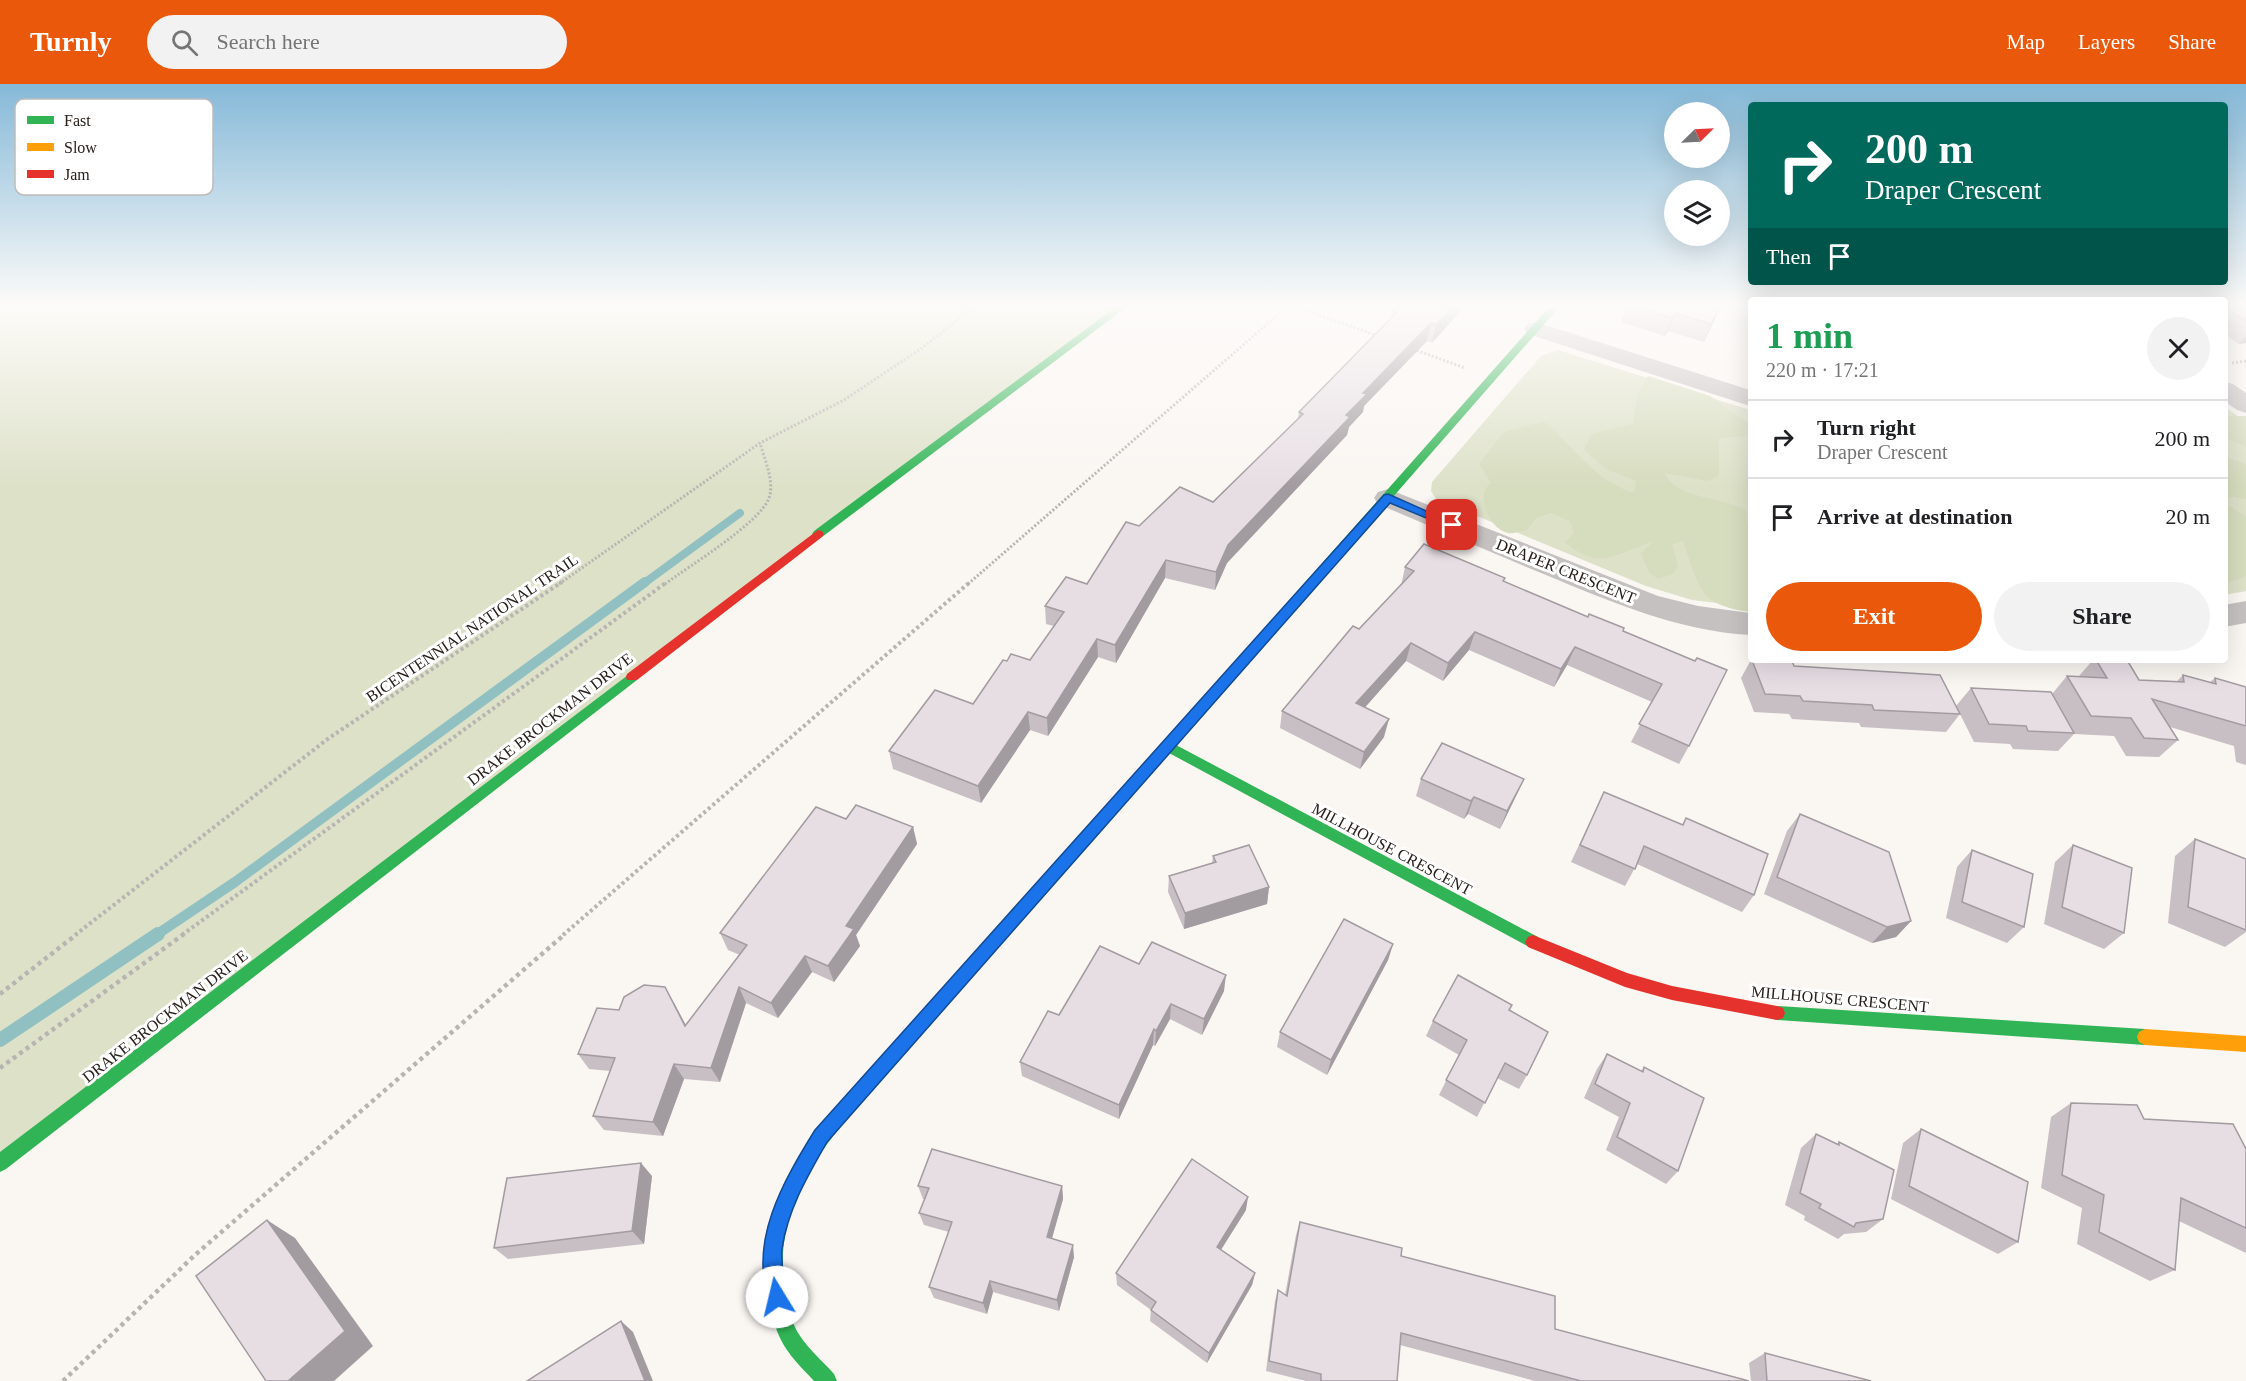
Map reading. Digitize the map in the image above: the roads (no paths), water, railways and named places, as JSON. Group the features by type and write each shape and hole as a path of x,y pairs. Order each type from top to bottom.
{"street":[{"name":"DRAKE BROCKMAN DRIVE","path":"0,1163 872,493 1042,367"},
{"path":"827,1381 788,1334 772,1278 773,1249 788,1190 821,1136 1504,367"},
{"path":"1652,367 1748,397"},
{"path":"2228,392 2246,405"},
{"name":"DRAPER CRESCENT","path":"1388,498 1662,609 1724,622 1748,624"},
{"path":"2228,615 2246,612"},
{"name":"MILLHOUSE CRESCENT","path":"1167,746 1538,945 1625,980 1672,993 1770,1013 2246,1044"}],"waterway":[{"path":"643,584 740,513"},
{"path":"156,935 235,882 645,582"},
{"path":"0,1040 158,934"}]}
